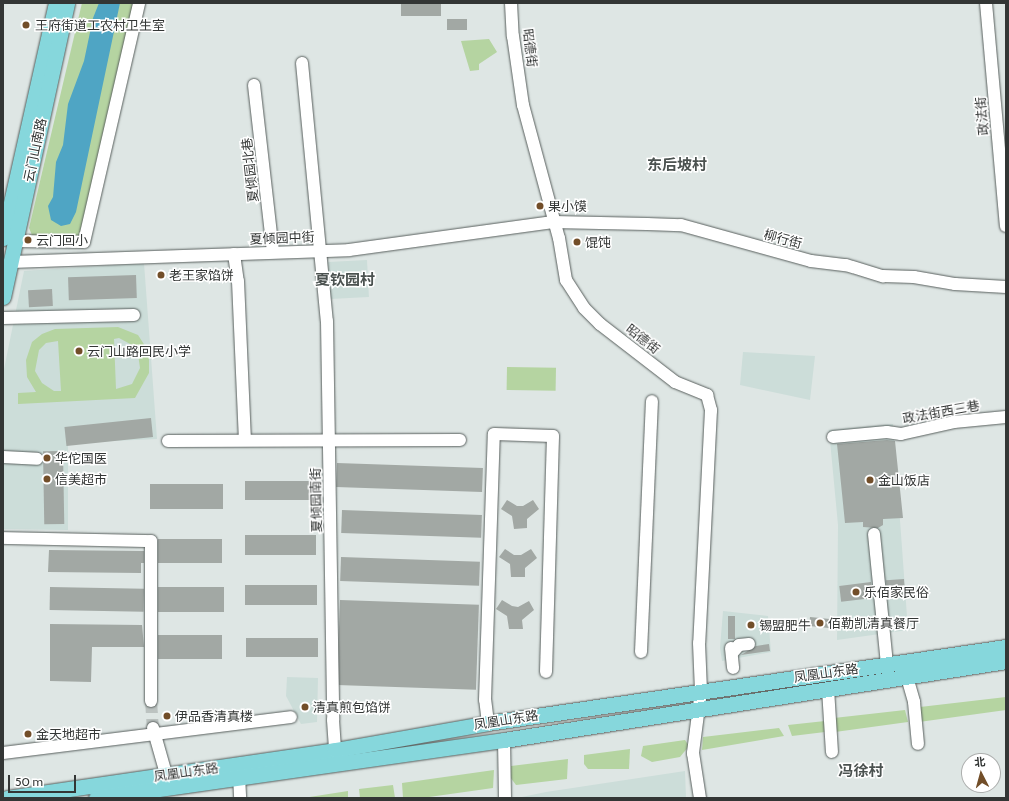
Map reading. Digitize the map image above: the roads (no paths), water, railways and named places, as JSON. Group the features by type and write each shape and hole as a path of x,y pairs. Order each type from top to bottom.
{"main road":[{"name":"云门山南路","path":"3,298 10,262 9,240 5,217 56,3"},
{"name":"云门山南路","path":"9,240 67,3"},
{"name":"凤凰山东路","path":"96,798 239,776 488,723 1006,647"},
{"name":"凤凰山东路","path":"6,798 166,774 504,740 1006,661"}],"street":[{"path":"9,240 84,242 139,3"},
{"name":"昭德街","path":"511,3 513,36 523,105 553,222 559,238 566,280 584,308 600,324 675,382 708,395 711,410 699,643 701,691"},
{"name":"政法街","path":"986,3 1006,226"},
{"name":"夏倾园南街","path":"302,63 327,321 338,756"},
{"name":"夏倾园北巷","path":"254,85 273,252"},
{"name":"夏倾园中街","path":"10,262 321,251 379,247 553,222"},
{"name":"柳行街","path":"553,222 681,225 811,261 846,265 884,276 914,277 955,284 1006,287"},
{"path":"234,254 238,281 245,439"},
{"path":"3,318 134,315"},
{"path":"642,652 652,401"},
{"name":"政法街西三巷","path":"833,437 887,432 901,434 954,422 1006,417"},
{"path":"488,723 485,700 494,434 553,436 546,672"},
{"path":"168,441 329,438 460,440"},
{"path":"3,457 37,459"},
{"path":"874,534 887,664"},
{"path":"3,538 151,542 152,701"},
{"path":"732,668 732,650 738,645 749,644"},
{"path":"907,677 914,702 918,744"},
{"path":"828,689 832,752"},
{"path":"700,798 693,753 700,709 701,691"},
{"path":"3,753 154,731 291,717"},
{"path":"154,731 166,774"},
{"path":"504,740 505,798"},
{"path":"239,776 240,798"}],"water":[{"path":"99,3 120,3 76,212 70,224 61,226 51,220 48,206 53,197 56,162 63,145 68,104 84,61 93,18"}],"tunnel":[{"path":"151,701 153,727"}],"place":[{"name":"王府街道工农村卫生室","path":"26,25"},
{"name":"果小馍","path":"540,206"},
{"name":"云门回小","path":"28,240"},
{"name":"馄饨","path":"577,242"},
{"name":"老王家馅饼","path":"161,275"},
{"name":"云门山路回民小学","path":"79,351"},
{"name":"华佗国医","path":"47,458"},
{"name":"信美超市","path":"47,479"},
{"name":"金山饭店","path":"870,480"},
{"name":"乐佰家民俗","path":"856,592"},
{"name":"佰勒凯清真餐厅","path":"820,623"},
{"name":"锡盟肥牛","path":"751,625"},
{"name":"清真煎包馅饼","path":"305,707"},
{"name":"伊品香清真楼","path":"167,716"},
{"name":"金天地超市","path":"28,734"}],"district":[{"name":"东后坡村","path":"677,166"},
{"name":"夏钦园村","path":"345,281"},
{"name":"冯徐村","path":"861,772"}]}
